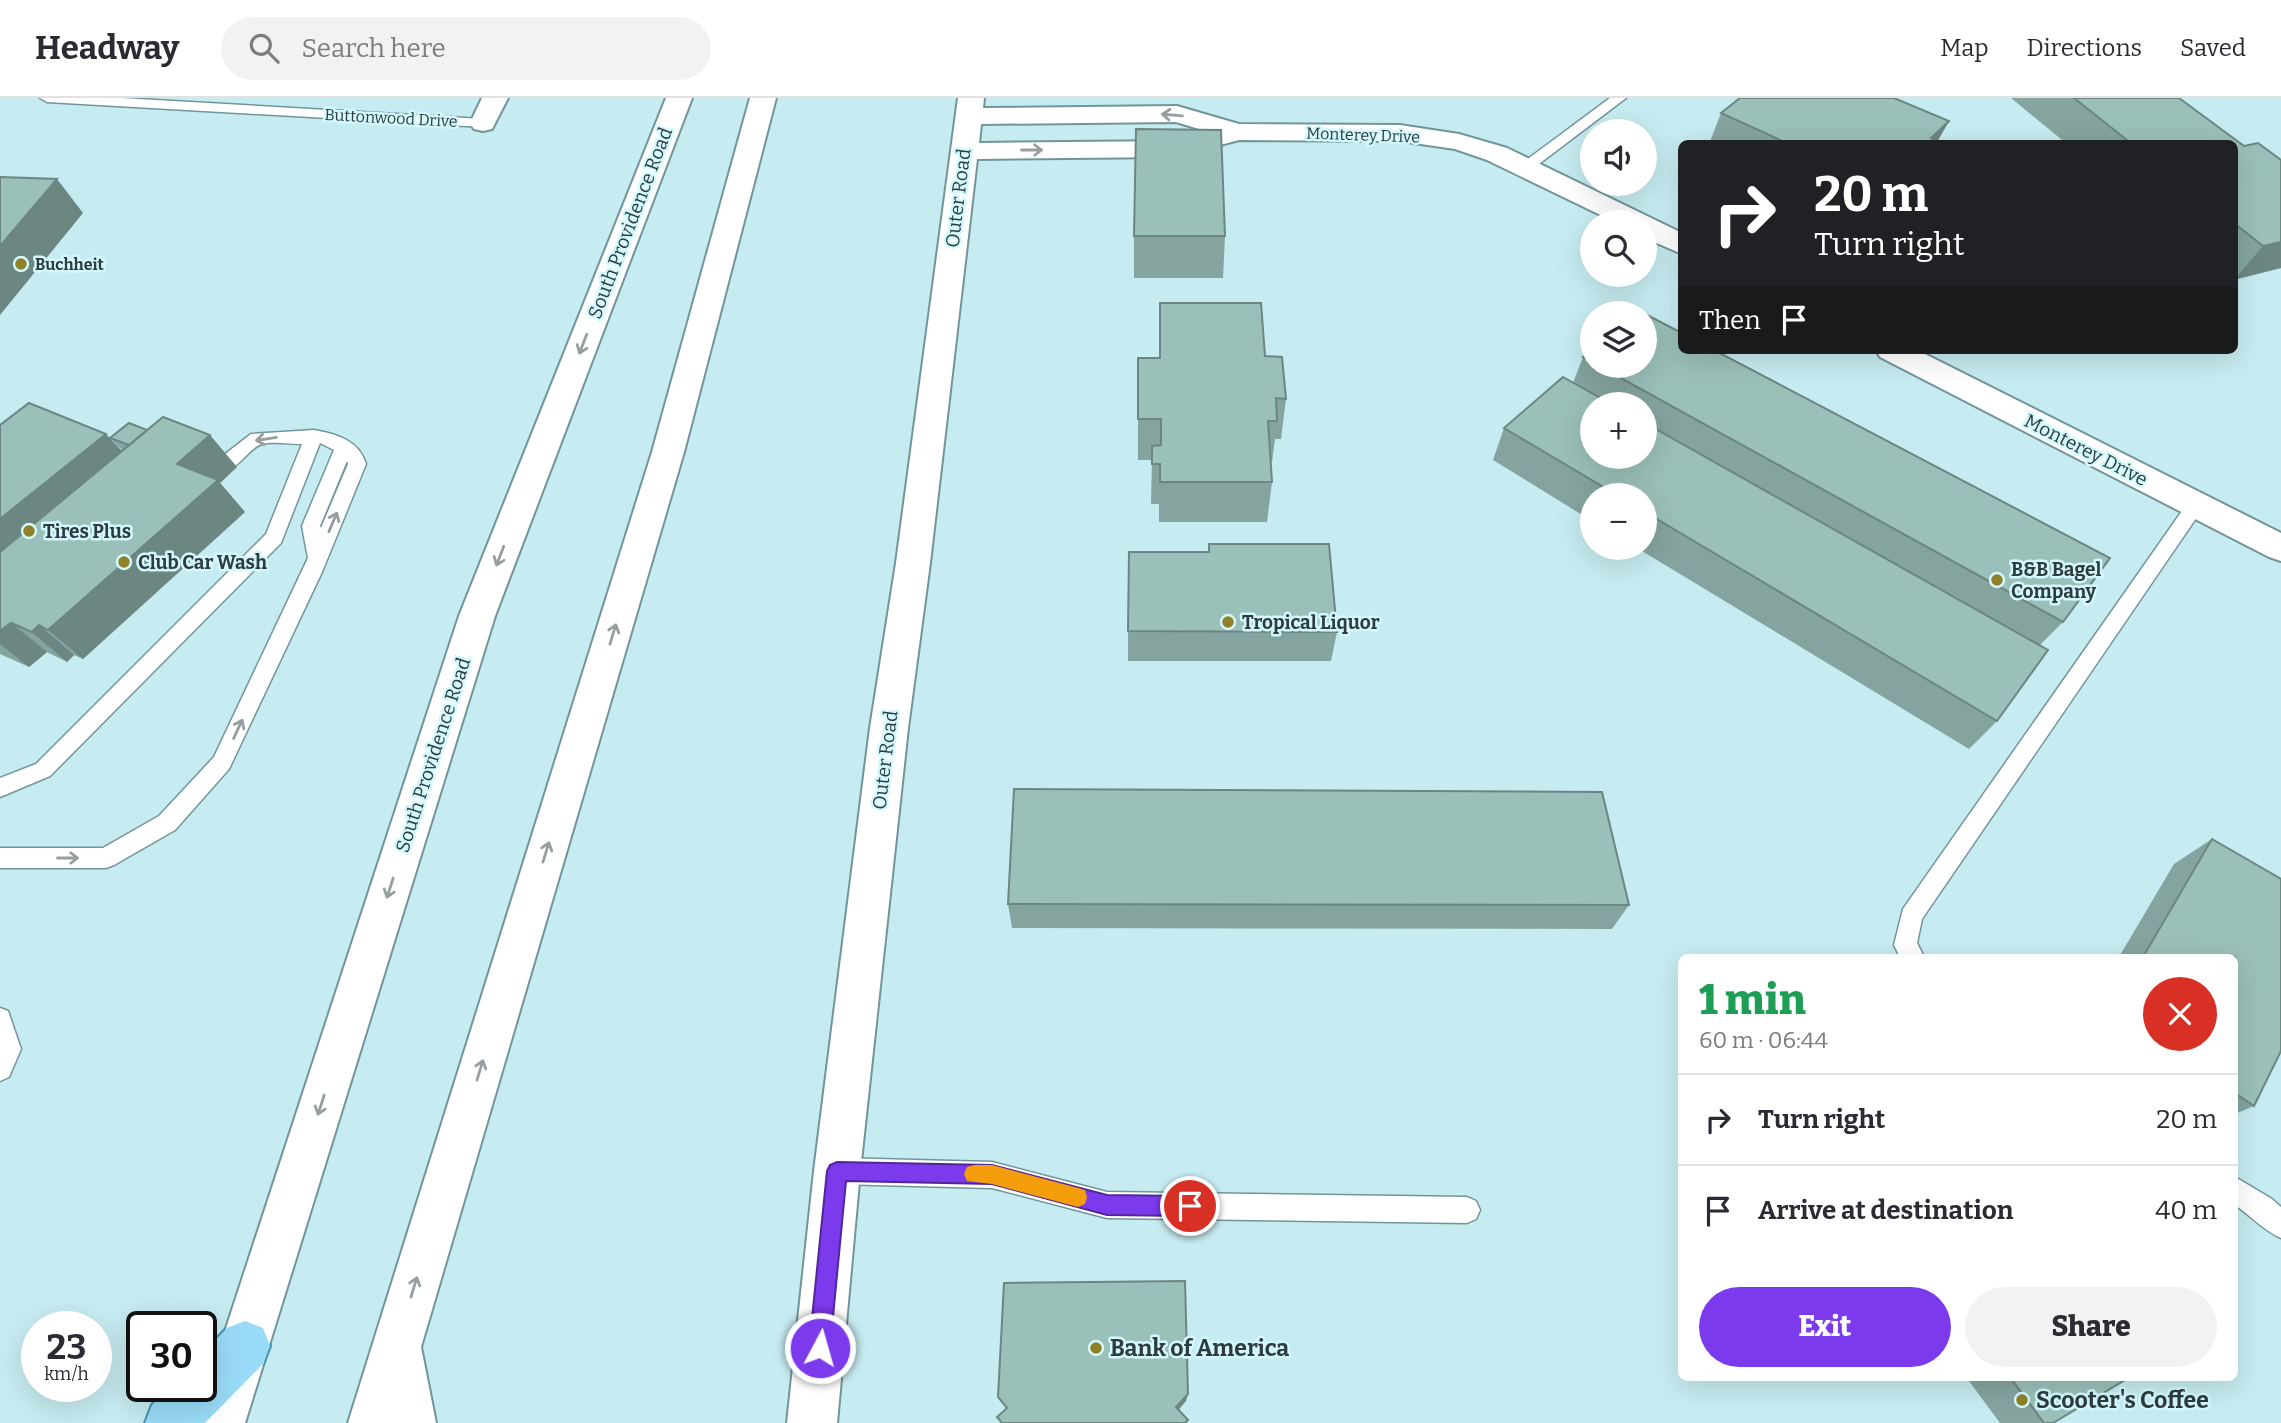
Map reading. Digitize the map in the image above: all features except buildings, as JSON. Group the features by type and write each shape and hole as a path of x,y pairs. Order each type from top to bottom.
{"main road":[{"path":"483,123 495,98"},
{"name":"South Providence Road","path":"220,1423 477,616 679,98"},
{"path":"373,1423 668,452 758,103"},
{"name":"Monterey Drive","path":"968,122 1175,149 1238,132 1400,133 1459,142 1497,154 1613,210"},
{"name":"Outer Road","path":"812,1423 837,1171 889,728 913,563 968,122"},
{"path":"1657,232 1678,243"},
{"name":"Monterey Drive","path":"1899,354 2281,548"},
{"path":"396,1345 411,1423"},
{"path":"170,1423 245,1346"}],"lane":[{"name":"Buttonwood Drive","path":"47,98 483,123"},
{"path":"1526,167 1619,98"},
{"path":"0,858 106,858 167,823 222,763 318,558 357,464 354,454 344,447 328,437 314,436 257,438 226,463"},
{"path":"0,788 43,770 274,538 314,436"},
{"path":"1911,954 1905,945 1911,916 2195,506"},
{"path":"0,1019 9,1049 0,1069"},
{"path":"837,1171 992,1175 1107,1205 1467,1210"},
{"path":"2238,1192 2281,1225"}],"slow traffic":[{"path":"974,1174 992,1175 1078,1197"}],"place":[{"name":"Buchheit","path":"21,264"},
{"name":"Tires Plus","path":"29,531"},
{"name":"Club Car Wash","path":"124,562"},
{"name":"B&B Bagel Company","path":"1997,580"},
{"name":"Tropical Liquor","path":"1228,622"},
{"name":"Bank of America","path":"1096,1348"},
{"name":"Scooter's Coffee","path":"2022,1400"}],"route":[{"path":"820,1348 837,1171 992,1175 1107,1205 1190,1206"}]}
